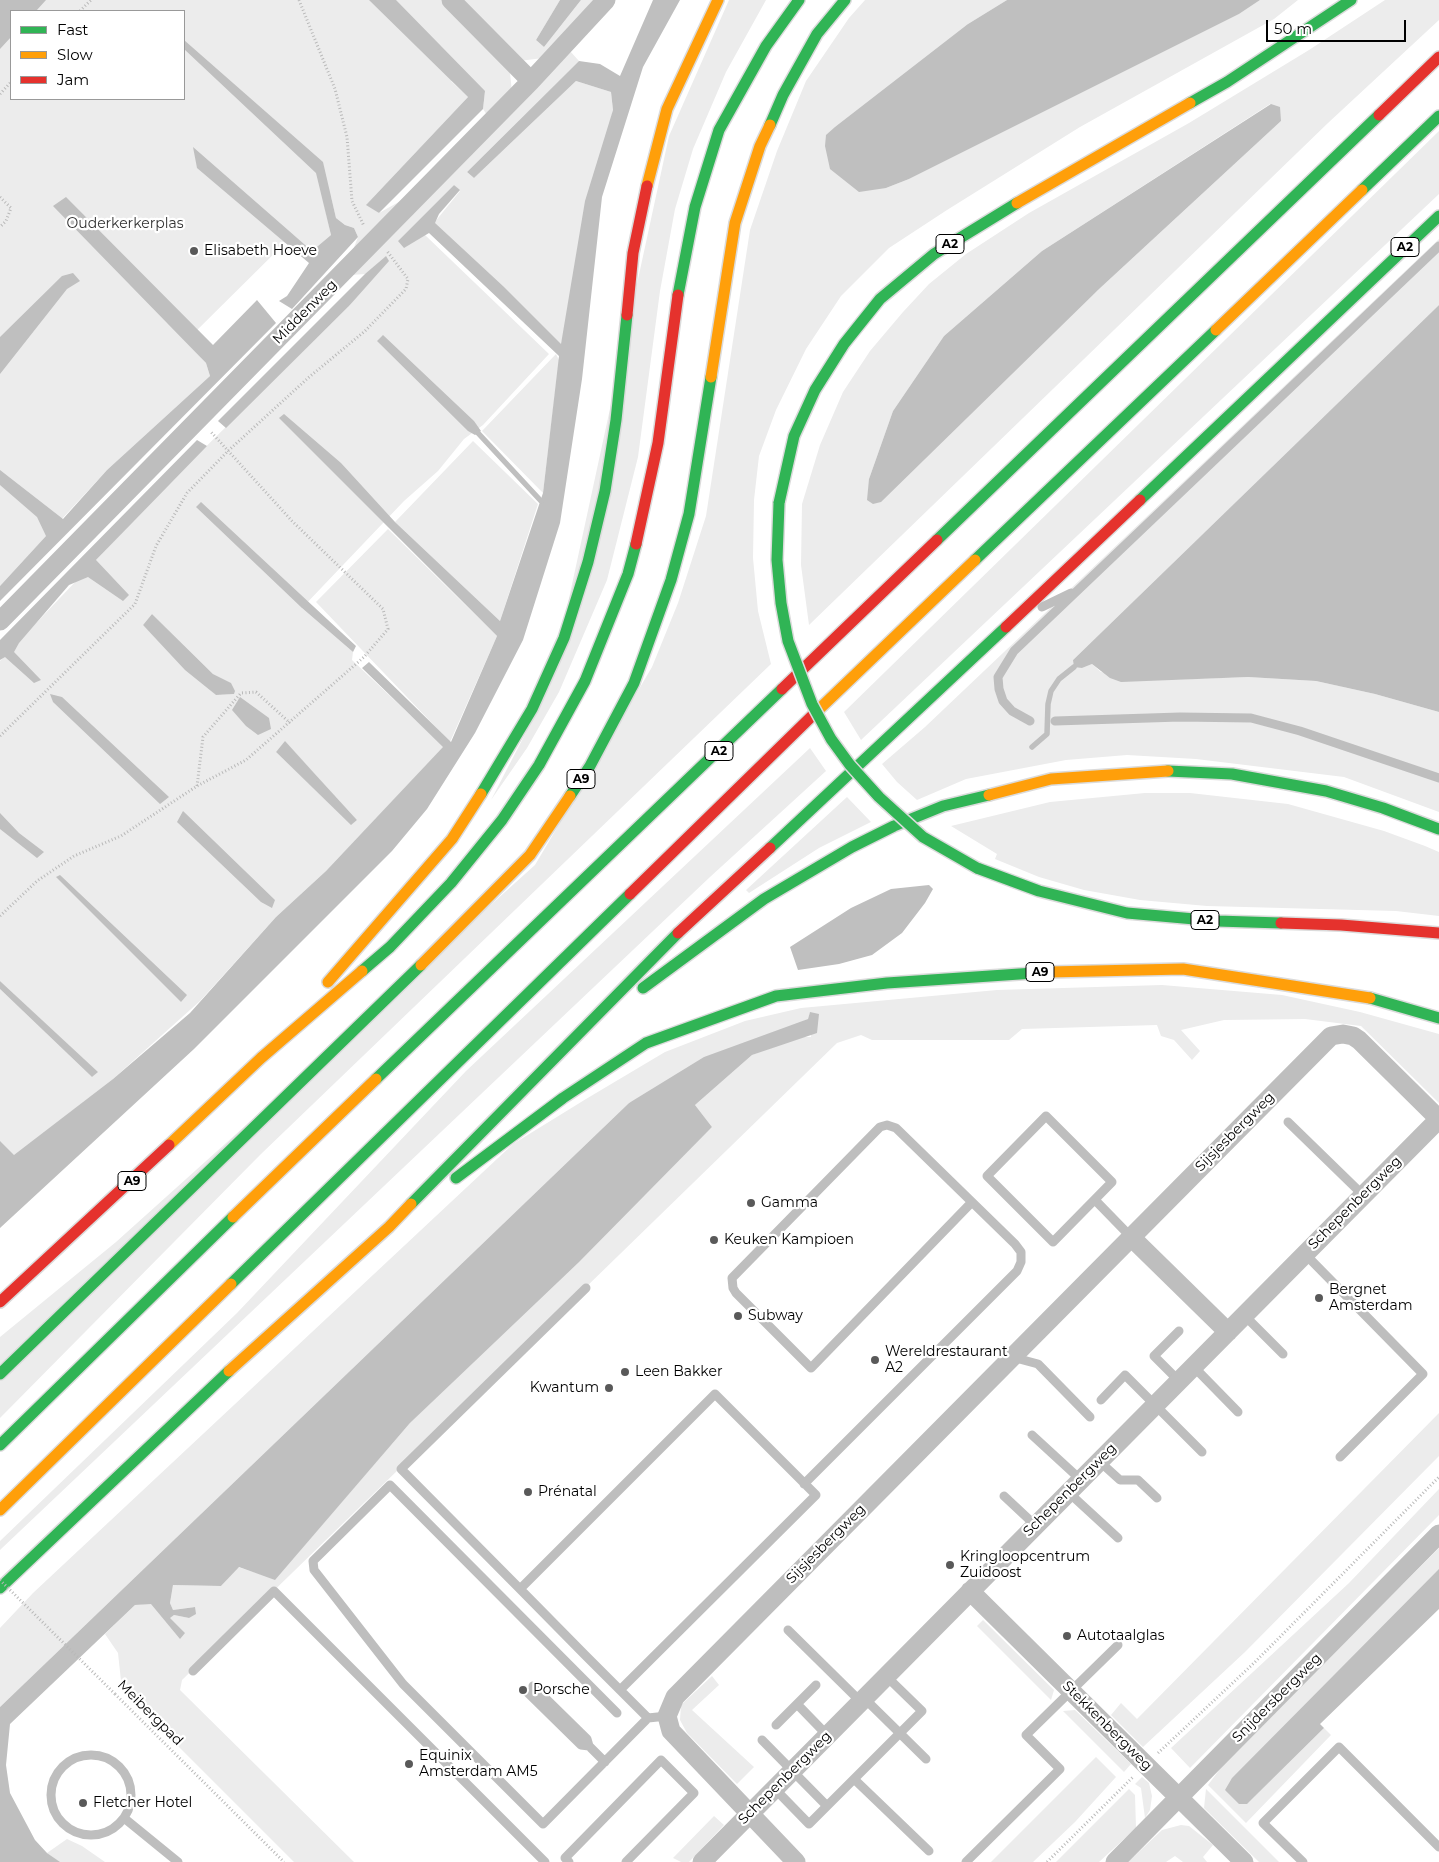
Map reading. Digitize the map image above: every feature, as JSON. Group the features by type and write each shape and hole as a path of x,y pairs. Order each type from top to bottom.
{"highway":[{"path":"261,1058 452,839 496,772 532,709 564,638 588,562 605,491 618,410 633,253 649,175 667,108 718,0"},
{"name":"A9","path":"0,1302 134,1179 261,1058 390,947 451,883 502,820 539,765 585,681 628,574 646,506 658,443 678,297 698,198 719,130 766,46 798,0"},
{"name":"A9","path":"0,1374 478,912 530,855 590,766 634,684 671,580 689,514 735,222 760,146 783,95 817,34 845,0"},
{"name":"A2","path":"1351,0 1227,82 992,218 934,254 880,299 844,344 815,390 794,436 781,488 777,560 781,603 788,641 798,671 816,710 850,766 879,797 923,837 977,868 1039,892 1127,913 1217,921 1342,925 1439,933"},
{"name":"A2","path":"0,1445 236,1214 1439,58"},
{"path":"0,1510 790,738 1439,116"},
{"name":"A2","path":"578,1036 695,915 814,809 1439,216"},
{"name":"A9","path":"0,1588 184,1411 389,1227 543,1069 578,1036 731,922 797,878 852,847 910,819 951,804 1009,788 1051,779 1126,772 1232,774 1278,781 1326,791 1383,808 1439,829"},
{"name":"A9","path":"389,1227 563,1098 646,1043 776,996 887,983 1028,972 1183,969 1338,992 1377,1000 1439,1018"}],"street":[{"path":"451,0 531,81"},
{"name":"Middenweg","path":"0,621 531,81 606,0"},
{"name":"Sijsjesbergweg","path":"667,1716 675,1697 1331,1036 1343,1034 1359,1040 1439,1119"},
{"name":"Schepenbergweg","path":"706,1860 749,1813 1439,1119"},
{"path":"1131,1237 1228,1332"},
{"name":"Snijdersbergweg","path":"1115,1862 1439,1534"},
{"name":"Stekkenbergweg","path":"970,1591 1244,1862"},
{"path":"667,1716 672,1732 796,1862"}],"lane":[{"path":"1030,721 1012,711 1003,701 999,689 998,676 1014,651 1439,246"},
{"path":"1013,622 1081,588"},
{"path":"1056,721 1170,717 1251,718 1300,731 1439,778"},
{"path":"1046,1116 1112,1182 1095,1200 1053,1242 987,1176 1046,1116"},
{"path":"1288,1122 1363,1195"},
{"path":"804,1484 846,1445 1017,1271 1021,1258 1018,1248 972,1202 909,1140 892,1125 880,1128 735,1273 731,1283 733,1288 811,1368 972,1202"},
{"path":"1095,1200 1131,1237"},
{"path":"1305,1254 1423,1374 1340,1457"},
{"path":"586,1288 401,1469 648,1718"},
{"path":"1244,1315 1283,1354"},
{"path":"1179,1331 1154,1356 1179,1381"},
{"path":"1012,1357 1038,1364 1090,1416"},
{"path":"1193,1366 1238,1412"},
{"path":"1101,1400 1125,1375 1202,1452"},
{"path":"520,1589 715,1394 816,1495 620,1690"},
{"path":"1032,1434 1118,1538"},
{"path":"1099,1461 1120,1480 1138,1480 1157,1498"},
{"path":"617,1713 390,1485 313,1561 314,1570 403,1684 543,1824 648,1718 667,1716"},
{"path":"1004,1496 1035,1525"},
{"path":"193,1671 274,1590 545,1862"},
{"path":"788,1630 926,1759"},
{"path":"966,1862 1060,1769 1026,1735 1118,1645"},
{"path":"774,1788 809,1824 854,1780 922,1711 886,1675"},
{"path":"776,1725 816,1685"},
{"path":"530,1689 587,1739 589,1746 605,1762"},
{"path":"797,1704 827,1735"},
{"path":"762,1740 827,1806"},
{"path":"1302,1862 1263,1823 1339,1747 1439,1847"},
{"path":"94,1755 108,1759 123,1772 131,1792 130,1805 124,1818 114,1828 102,1834 88,1835 74,1832 63,1824 55,1812 51,1799 52,1785 58,1772 68,1762 80,1757 94,1755"},
{"path":"569,1862 565,1858 661,1760 694,1793 626,1862"},
{"path":"854,1780 929,1851"},
{"path":"124,1818 178,1862"}],"path":[{"path":"81,10 91,0"},
{"path":"0,736 135,604 143,588 156,546 187,493 228,451 308,378 365,332 406,289 408,279 377,238 363,225 352,201 346,137 335,89 298,0"},
{"path":"0,94 10,83"},
{"path":"0,197 11,208 6,221 0,227"},
{"path":"0,916 36,880 54,868 74,856 121,836 197,786 246,760 364,657 388,629 383,609 292,521 199,419"},
{"path":"197,786 203,738 241,693 256,692 290,723"},
{"path":"1047,1862 1146,1765 1256,1662 1439,1477"},
{"name":"Meibergpad","path":"0,1580 284,1862"}],"green space":[{"name":"Ouderkerkerplas","path":"0,0 560,0 536,40 544,47 581,0 599,0 543,58 519,61 510,73 512,92 487,115 483,109 485,91 451,81 468,97 367,204 379,213 413,194 348,263 358,237 354,228 345,225 336,218 331,197 324,204 331,235 312,251 293,235 186,341 206,363 210,376 107,470 0,586"},
{"path":"729,0 766,0 726,72 693,149 675,209 660,291 638,457 607,580 559,692 527,748 491,800 550,686 669,136"},
{"path":"865,0 1007,0 968,24 886,188 909,179 1239,14 1260,0 1298,0 1274,19 1080,127 947,210 889,248 841,296 806,349 776,410 759,456 754,500 753,558 758,611 771,664 261,1154 0,1418 0,1337 116,1242 535,865 652,667 678,603 706,516 750,230 777,151 806,81 849,18"},
{"path":"1385,0 1439,0 1439,20 1328,123 809,625 801,565 802,504 820,445 843,392 870,351 903,312 929,284 966,254 1029,213 1189,123 1309,50","holes":["1270,104 1281,121 1098,290 869,479 893,411 944,336 1042,251"]},
{"path":"570,51 579,61 467,172 474,178 576,81 611,92 613,110 561,345 434,223 460,191 454,185 398,241 425,235 549,354 483,425 464,439 438,471 404,501 302,608 353,652 352,660 444,747 326,871 276,917 200,1001 113,1079 0,1167 0,989 92,1077 97,1072 0,981 0,661 176,476 349,306 386,256 366,274 350,275","holes":["152,614 213,674 230,683 234,694 216,695 143,625","285,742 357,820 351,824 276,752"]},
{"path":"1439,131 1439,194 861,740 844,712"},
{"path":"1439,239 1439,305 1073,660 1082,668 1092,664 1101,672 1164,680 1248,677 1316,681 1375,694 1439,712 1439,812 1344,777 1196,759 1127,755 1066,760 966,779 917,800 897,782 882,764 925,727"},
{"path":"556,354 559,360 543,493 482,431"},
{"path":"473,441 538,504 500,621 395,522"},
{"path":"388,529 497,636 450,742 316,602"},
{"path":"810,748 826,771 710,877 0,1550 0,1541 237,1313 466,1071"},
{"path":"1145,793 1190,793 1288,804 1384,831 1425,846 1439,852 1439,916 1396,911 1207,906 1140,900 1084,890 1039,877 995,859 997,854 951,826 1050,802"},
{"path":"847,797 871,822 819,848 749,893 746,890"},
{"path":"1162,985 1282,995 1360,1012 1439,1034 1439,1103 1361,1026 1305,1019 1224,1020 1181,1030 1200,1051 1192,1060 1174,1040 1161,1036 1157,1025 1022,1029 1009,1040 872,1040 861,1035 837,1043 182,1680 180,1690 354,1862 294,1862 122,1690 118,1653 105,1634 135,1605 151,1603 185,1633 169,1618 174,1615 189,1618 194,1607 173,1610 170,1603 173,1585 221,1586 238,1567 275,1579 410,1423 712,1127 695,1105 752,1055 801,1037 811,1037 810,1013 808,1019 629,1103 0,1707 0,1628 33,1593 513,1144 665,1052 745,1021 801,1008 997,990"},
{"path":"1439,1413 1439,1456 1245,1652 1143,1747 1111,1715 1121,1703 1137,1719"},
{"path":"1439,1489 1439,1515 1190,1768 1171,1748 1349,1583"},
{"path":"1439,1548 1439,1570 1247,1804 1324,1728 1331,1735 1246,1823 1208,1785 1223,1765"},
{"path":"983,1620 1054,1690 1051,1700 977,1626"},
{"path":"712,1676 719,1685 692,1710 754,1767 737,1784 687,1733 680,1720 681,1705"},
{"path":"1075,1710 1131,1764 1124,1772 1063,1711"},
{"path":"1096,1757 1116,1777 1075,1822 1033,1862 991,1862"},
{"path":"1142,1777 1149,1783 1152,1796 1150,1810 1145,1818 1141,1788 1135,1784"},
{"path":"1129,1789 1135,1795 1136,1828 1099,1862 1056,1862"},
{"path":"1206,1789 1279,1862 1259,1862 1204,1808"},
{"path":"714,1816 724,1825 689,1862 681,1862 673,1858"},
{"path":"1181,1825 1189,1826 1213,1845 1203,1857 1207,1862 1183,1862 1175,1856 1166,1862 1128,1862 1162,1830"},
{"path":"67,1839 82,1846 105,1862 59,1862 47,1853"}],"shaded area":[{"path":"0,0 46,0 37,10 10,10 10,38 0,49"},
{"path":"369,0 396,0 485,91 483,109 379,213 366,205 468,97"},
{"path":"560,0 581,0 544,47 536,40"},
{"path":"653,0 680,0 643,67 602,197 582,379 560,523 523,640 475,733 427,809 392,851 194,1049 0,1228 0,1141 14,1155 113,1079 190,1013 276,917 326,871 443,747 362,668 369,662 451,742 497,636 279,418 284,414 341,463 395,522 500,621 543,493 559,356 429,233 404,248 398,241 454,185 460,190 439,214 435,223 504,287 561,344 585,201 613,110 611,92 576,81 474,178 467,172 579,61 600,64 620,76"},
{"path":"1007,0 1260,0 1239,14 909,179 886,188 859,192 830,169 825,146 826,135 968,24"},
{"path":"185,41 323,162 336,218 345,225 354,228 358,237 292,309 279,301 287,296 309,263 197,168 193,147 312,251 331,235 316,173 185,50"},
{"path":"1271,104 1280,107 1281,121 1098,290 881,502 873,504 867,500 869,479 893,411 944,336 1042,251"},
{"path":"66,197 213,345 257,300 276,323 0,601 0,586 46,536 37,517 0,485 0,470 63,519 107,470 210,376 206,363 53,206"},
{"path":"386,256 389,261 349,306 226,428 218,421 365,274"},
{"path":"73,273 80,281 67,289 0,374 0,337 62,276"},
{"path":"1439,305 1439,712 1375,694 1316,681 1248,677 1121,682 1110,678 1092,664 1082,668 1074,667 1073,660"},
{"path":"383,335 474,421 481,431 475,435 468,431 377,341"},
{"path":"197,440 207,446 96,560 129,595 123,601 88,577 69,585 19,643 14,652 41,680 34,683 5,657 0,660 0,640"},
{"path":"201,502 356,646 353,652 302,608 196,507"},
{"path":"152,614 213,674 231,683 235,691 234,694 216,695 185,670 143,625"},
{"path":"50,694 62,697 169,797 160,804 53,702"},
{"path":"240,697 269,718 271,729 258,735 246,726 232,710"},
{"path":"285,741 357,820 351,825 276,752"},
{"path":"183,811 275,900 272,908 261,902 177,822"},
{"path":"0,813 19,833 44,852 37,858 0,829"},
{"path":"60,875 187,995 181,1002 56,877"},
{"path":"929,885 933,889 925,903 902,933 872,955 839,964 798,970 790,947 851,908 891,889"},
{"path":"0,981 98,1072 92,1077 0,989"},
{"path":"810,1012 819,1014 817,1033 752,1055 695,1105 712,1127 579,1262 410,1423 275,1580 239,1567 221,1586 173,1585 170,1603 173,1610 195,1607 196,1614 189,1618 174,1615 170,1618 185,1633 180,1639 151,1604 135,1605 10,1724 6,1765 10,1793 35,1840 47,1853 60,1862 0,1862 0,1707 629,1103 704,1057 808,1019"},
{"path":"1439,1569 1439,1609 1320,1724 1324,1728 1247,1804 1239,1804 1225,1790 1232,1778"}],"waterway":[{"path":"478,433 541,501"},
{"path":"1032,747 1047,734 1048,704 1051,691 1059,679 1074,667"}],"traffic: fast":[{"path":"678,295 695,207 719,130 766,46 799,0"},
{"path":"770,125 783,95 817,34 845,0"},
{"path":"1190,103 1227,82 1351,0"},
{"path":"937,540 1379,115"},
{"path":"1362,190 1439,116"},
{"path":"779,503 794,436 815,390 844,344 880,299 934,254 1017,203"},
{"path":"1140,500 1439,216"},
{"path":"481,794 532,709 564,638 588,562 605,491 616,420 627,315"},
{"path":"975,560 1216,330"},
{"path":"570,796 590,766 634,683 671,580 689,514 711,377"},
{"path":"779,503 777,560 781,603 788,641 812,704 831,739 850,765 879,797 923,837 977,868"},
{"path":"362,971 390,947 451,883 502,820 539,765 585,681 628,574 636,544"},
{"path":"770,848 1006,627"},
{"path":"376,1079 782,689"},
{"path":"1168,771 1232,774 1326,791 1383,808 1439,829"},
{"path":"643,988 764,899 852,847 894,826 943,806 989,795"},
{"path":"977,868 1039,891 1127,913 1217,921 1281,923"},
{"path":"231,1284 630,894"},
{"path":"411,1204 678,933"},
{"path":"0,1374 421,965"},
{"path":"456,1178 563,1098 646,1043 776,996 887,983 1049,972"},
{"path":"1370,998 1439,1018"},
{"path":"0,1445 233,1217"},
{"path":"0,1588 229,1371"}],"traffic: slow":[{"path":"647,186 667,109 718,0"},
{"path":"1017,203 1190,103"},
{"path":"711,377 735,223 760,146 770,125"},
{"path":"1216,330 1362,190"},
{"path":"813,715 975,560"},
{"path":"989,795 1051,779 1168,771"},
{"path":"328,982 452,839 481,794"},
{"path":"421,965 530,855 570,796"},
{"path":"1049,972 1183,969 1370,998"},
{"path":"169,1145 261,1058 362,971"},
{"path":"233,1217 376,1079"},
{"path":"229,1371 389,1227 411,1204"},
{"path":"0,1510 231,1284"}],"traffic: jam":[{"path":"1379,115 1439,57"},
{"path":"627,315 633,253 647,186"},
{"path":"636,544 658,443 678,295"},
{"path":"1006,627 1140,500"},
{"path":"782,689 937,540"},
{"path":"630,894 813,715"},
{"path":"678,933 770,848"},
{"path":"1281,923 1341,925 1439,933"},
{"path":"0,1302 169,1145"}],"place":[{"name":"Elisabeth Hoeve","path":"194,251"},
{"name":"Gamma","path":"751,1203"},
{"name":"Keuken Kampioen","path":"714,1240"},
{"name":"Bergnet Amsterdam","path":"1319,1298"},
{"name":"Subway","path":"738,1316"},
{"name":"Wereldrestaurant A2","path":"875,1360"},
{"name":"Leen Bakker","path":"625,1372"},
{"name":"Kwantum","path":"609,1388"},
{"name":"Prénatal","path":"528,1492"},
{"name":"Kringloopcentrum Zuidoost","path":"950,1565"},
{"name":"Autotaalglas","path":"1067,1636"},
{"name":"Porsche","path":"523,1690"},
{"name":"Equinix Amsterdam AM5","path":"409,1764"},
{"name":"Fletcher Hotel","path":"83,1803"}]}
